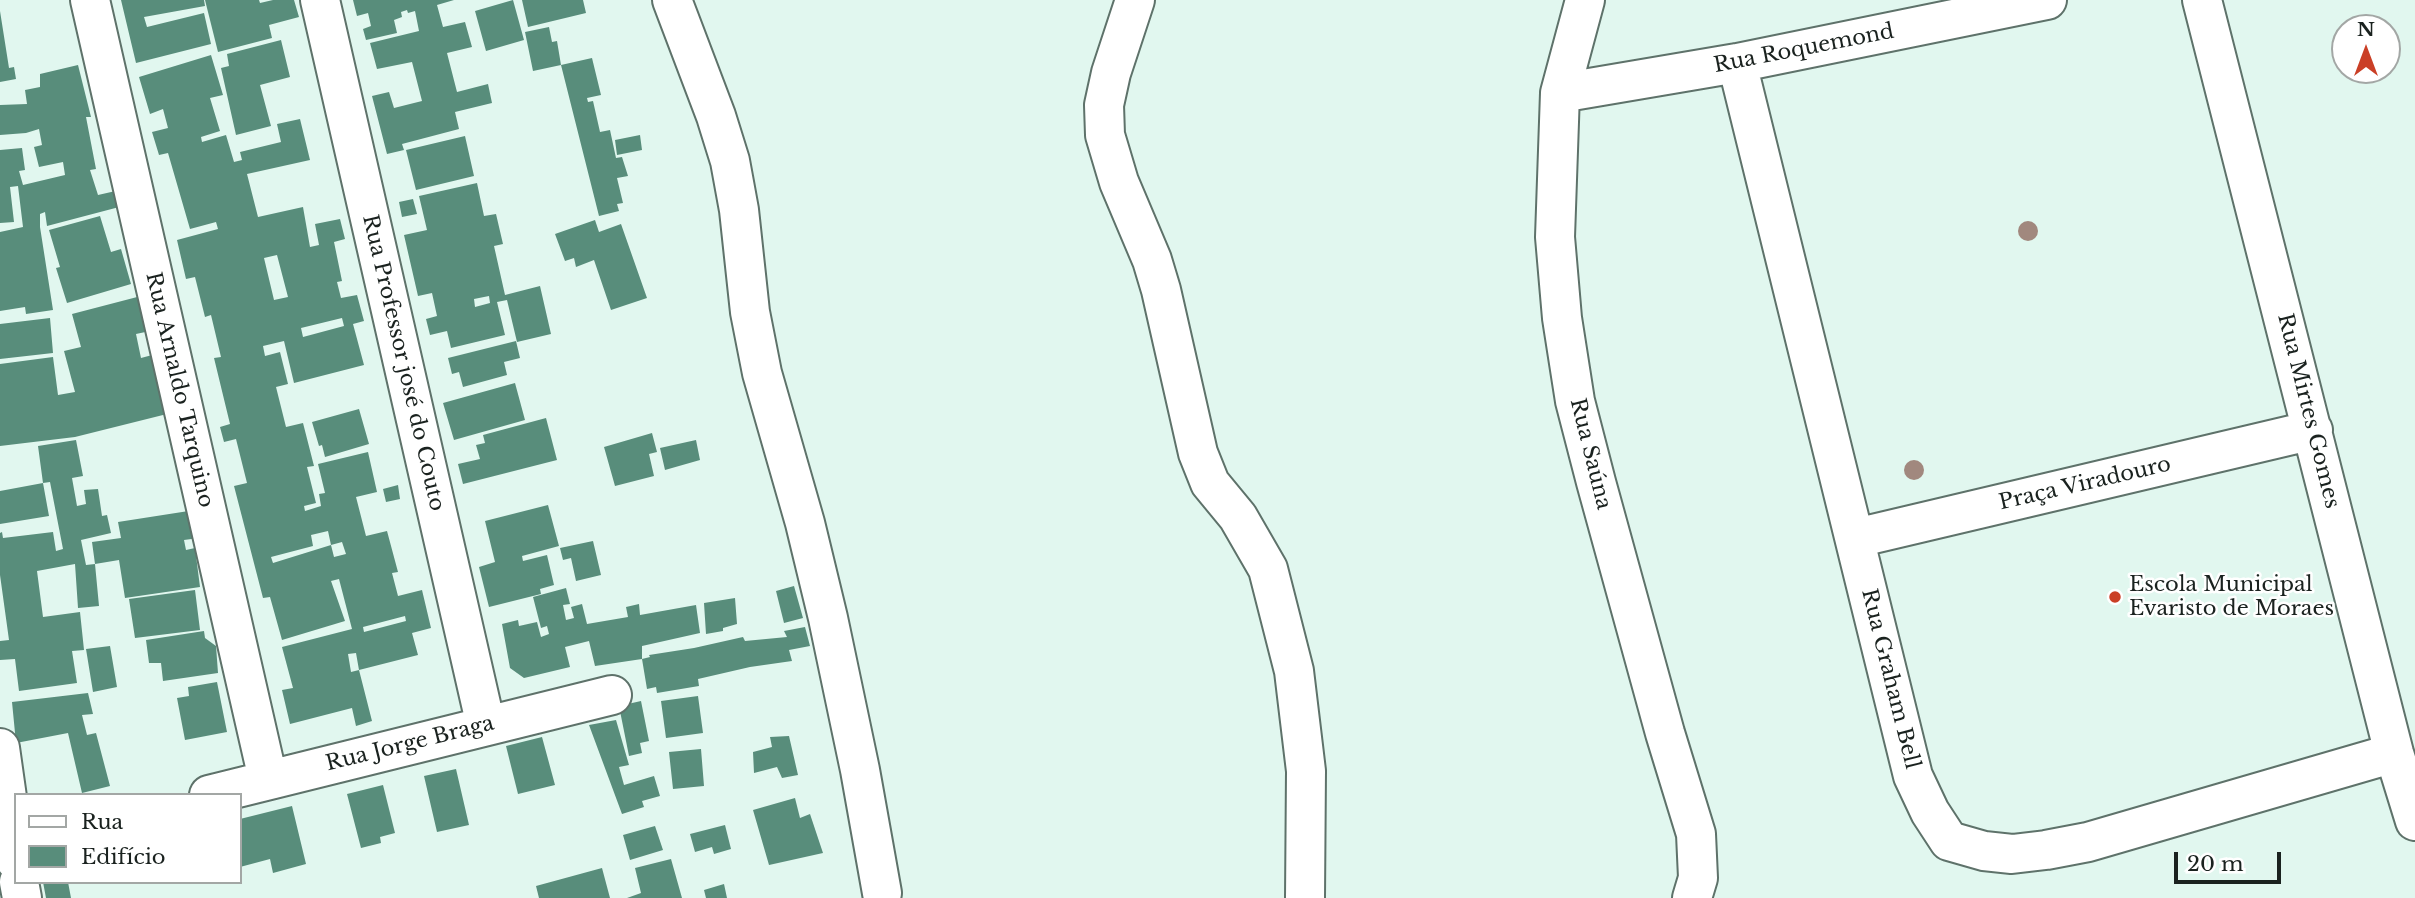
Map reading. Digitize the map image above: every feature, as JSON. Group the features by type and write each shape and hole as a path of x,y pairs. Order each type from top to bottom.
{"street":[{"name":"Rua Arnaldo Tarquino","path":"90,0 268,779"},
{"name":"Rua Professor josé do Couto","path":"320,0 486,726"},
{"path":"672,0 730,161 739,210 750,312 762,373 805,523 828,618 860,770 882,893"},
{"path":"1135,0 1104,105 1105,135 1119,182 1152,260 1161,290 1198,453 1210,483 1238,517 1268,569 1294,671 1306,771 1305,898"},
{"name":"Rua Saúna","path":"1585,0 1560,93 1555,237 1562,318 1575,401 1665,733 1696,834 1699,852 1698,878 1692,898"},
{"name":"Rua Roquemond","path":"1560,93 1737,64 2047,0"},
{"name":"Rua Mirtes Gomes","path":"2202,0 2394,754 2415,821"},
{"name":"Rua Graham Bell","path":"1737,64 1913,776 1930,812 1949,841 1984,851 2012,854 2067,846 2394,754"},
{"name":"Praça Viradouro","path":"1856,538 2313,430"},
{"name":"Rua Jorge Braga","path":"216,793 612,695"},
{"path":"0,748 13,857"}],"building":[{"path":"121,0 204,0 205,6 144,17 147,27 204,13 211,44 136,63"},
{"path":"205,0 259,0 260,3 294,0 299,17 269,25 272,38 218,52"},
{"path":"353,0 454,0 437,5 443,27 465,22 472,47 447,53 457,92 488,84 492,103 455,112 459,129 402,144 404,150 387,154 372,96 389,92 394,108 422,101 412,62 377,69 370,43 419,31 415,11 401,12 402,17 394,20 397,33 366,40 363,29 371,26 368,13 357,16"},
{"path":"513,0 524,40 486,51 475,11"},
{"path":"522,0 583,0 586,13 528,27"},
{"path":"0,11 9,68 14,67 16,79 0,82"},
{"path":"549,27 552,42 557,41 561,65 533,71 525,32"},
{"path":"281,40 290,77 260,85 271,126 236,135 221,68 229,66 227,54"},
{"path":"211,55 223,95 210,98 220,131 201,137 202,142 226,135 234,162 242,160 240,152 281,142 277,124 300,119 310,160 247,174 258,217 303,207 310,247 319,245 315,224 340,219 345,239 334,242 342,281 337,282 341,298 357,295 364,321 353,324 364,365 294,383 284,341 263,346 265,356 280,352 288,384 276,387 286,427 303,423 314,466 307,467 316,503 304,506 305,511 321,506 319,494 325,493 318,464 368,452 377,492 356,497 366,536 387,531 398,572 392,573 398,596 422,590 431,628 412,633 418,655 359,670 372,721 356,726 352,708 290,724 282,690 293,688 282,647 352,629 339,579 331,581 345,621 282,640 270,597 263,598 234,486 247,483 236,439 224,442 220,427 230,424 214,358 221,357 211,315 205,317 195,277 186,279 177,240 218,229 216,222 190,229 168,153 159,155 152,132 168,128 163,109 150,114 139,77","holes":["277,255 288,297 274,300 264,258","342,318 344,326 303,337 301,328","328,531 331,545 273,563 271,557 313,546 311,535","342,542 346,554 334,557 331,545","405,616 406,621 364,632 363,627","356,653 359,670 351,672 348,654"]},
{"path":"592,58 601,95 587,98 588,102 593,101 600,132 610,130 616,158 622,157 628,176 617,178 623,203 617,204 619,211 599,216 561,65"},
{"path":"78,65 91,117 86,117 96,169 90,170 98,195 120,190 123,206 47,226 45,212 40,214 53,310 26,314 25,307 0,311 0,232 23,227 18,186 10,187 14,222 0,223 0,150 22,148 25,170 19,171 23,185 65,175 63,162 39,167 34,147 42,145 39,129 0,135 0,105 27,104 25,90 40,87 40,74"},
{"path":"640,135 642,150 617,155 615,140"},
{"path":"465,136 474,176 416,190 406,150"},
{"path":"477,183 484,216 496,214 503,244 494,246 505,295 540,286 551,334 517,342 507,300 497,302 505,335 451,348 447,331 430,335 426,319 437,316 432,293 418,296 404,235 427,230 419,196","holes":["489,296 490,303 475,307 474,299"]},
{"path":"413,199 417,214 402,217 399,202"},
{"path":"100,216 111,252 121,249 131,284 67,303 56,268 60,267 49,230"},
{"path":"595,220 599,232 621,224 647,298 611,310 594,260 576,267 574,258 565,261 555,234"},
{"path":"141,296 150,331 136,334 141,358 156,354 171,413 75,437 0,446 0,364 53,357 58,395 75,392 64,351 81,347 72,314"},
{"path":"50,318 53,353 0,359 0,324"},
{"path":"516,341 520,358 504,362 507,375 463,387 459,372 452,374 448,358"},
{"path":"515,383 525,420 454,440 443,403"},
{"path":"359,409 369,444 325,457 312,422"},
{"path":"546,418 557,460 463,484 458,464 480,459 476,445 485,443 483,435"},
{"path":"652,433 657,452 649,454 654,476 615,486 604,447"},
{"path":"76,440 83,476 72,478 77,506 86,504 84,490 98,489 102,516 107,515 111,533 81,540 86,565 95,564 99,606 78,608 75,564 37,571 43,617 80,612 84,650 72,651 77,683 19,691 15,659 0,660 0,641 9,640 0,575 0,533 2,532 3,538 53,532 56,551 63,549 50,482 43,483 38,446"},
{"path":"696,440 700,460 665,470 660,448"},
{"path":"43,483 49,516 0,524 0,491"},
{"path":"398,485 400,499 386,502 383,489"},
{"path":"548,505 559,546 522,556 523,561 547,555 554,585 540,589 541,594 489,607 479,567 495,562 485,521"},
{"path":"195,510 199,538 184,540 186,550 195,548 200,587 125,598 119,560 95,564 92,542 121,538 118,522"},
{"path":"593,541 601,575 576,581 571,558 563,560 560,548"},
{"path":"794,586 803,618 784,623 776,591"},
{"path":"566,588 570,604 563,605 566,620 574,618 571,607 582,604 587,624 628,617 626,607 639,604 640,615 696,605 700,633 642,646 642,659 595,666 589,641 565,647 570,667 524,678 510,668 502,624 518,620 519,626 537,622 541,637 549,634 547,626 541,628 533,597"},
{"path":"195,590 200,630 135,638 129,599"},
{"path":"735,598 737,624 723,628 723,631 706,634 704,603"},
{"path":"805,627 810,646 789,650 792,661 698,679 699,686 657,693 656,687 647,689 642,659 650,657 649,655 743,637 745,641 787,637 784,631"},
{"path":"204,631 205,638 216,646 218,673 163,681 161,663 149,663 146,640"},
{"path":"110,646 117,687 93,692 86,649"},
{"path":"217,682 227,732 185,740 177,698 189,696 188,687"},
{"path":"88,693 93,714 82,715 87,735 96,733 110,786 82,793 68,733 16,743 12,702"},
{"path":"698,696 703,733 666,738 661,701"},
{"path":"641,701 649,741 640,743 642,753 629,756 619,706"},
{"path":"616,720 629,765 619,767 624,785 654,776 660,796 642,801 644,807 622,814 589,725"},
{"path":"789,736 798,775 782,778 777,767 754,773 753,752 772,747 770,737"},
{"path":"542,737 555,785 518,794 506,746"},
{"path":"701,749 704,786 673,789 669,752"},
{"path":"456,769 469,825 437,832 424,776"},
{"path":"383,785 395,833 380,837 381,843 361,848 347,794"},
{"path":"795,798 800,818 810,814 823,853 769,865 753,810"},
{"path":"292,806 306,864 273,873 270,859 242,866 242,818"},
{"path":"725,825 731,849 714,854 712,847 695,852 690,834"},
{"path":"655,826 663,850 630,860 623,835"},
{"path":"671,859 682,898 627,898 641,893 635,868"},
{"path":"602,868 610,898 539,898 536,886"},
{"path":"43,884 68,884 71,898 46,898"},
{"path":"724,884 727,898 706,898 704,890"}],"place":[{"name":"Escola Municipal Evaristo de Moraes","path":"2115,597"}]}
